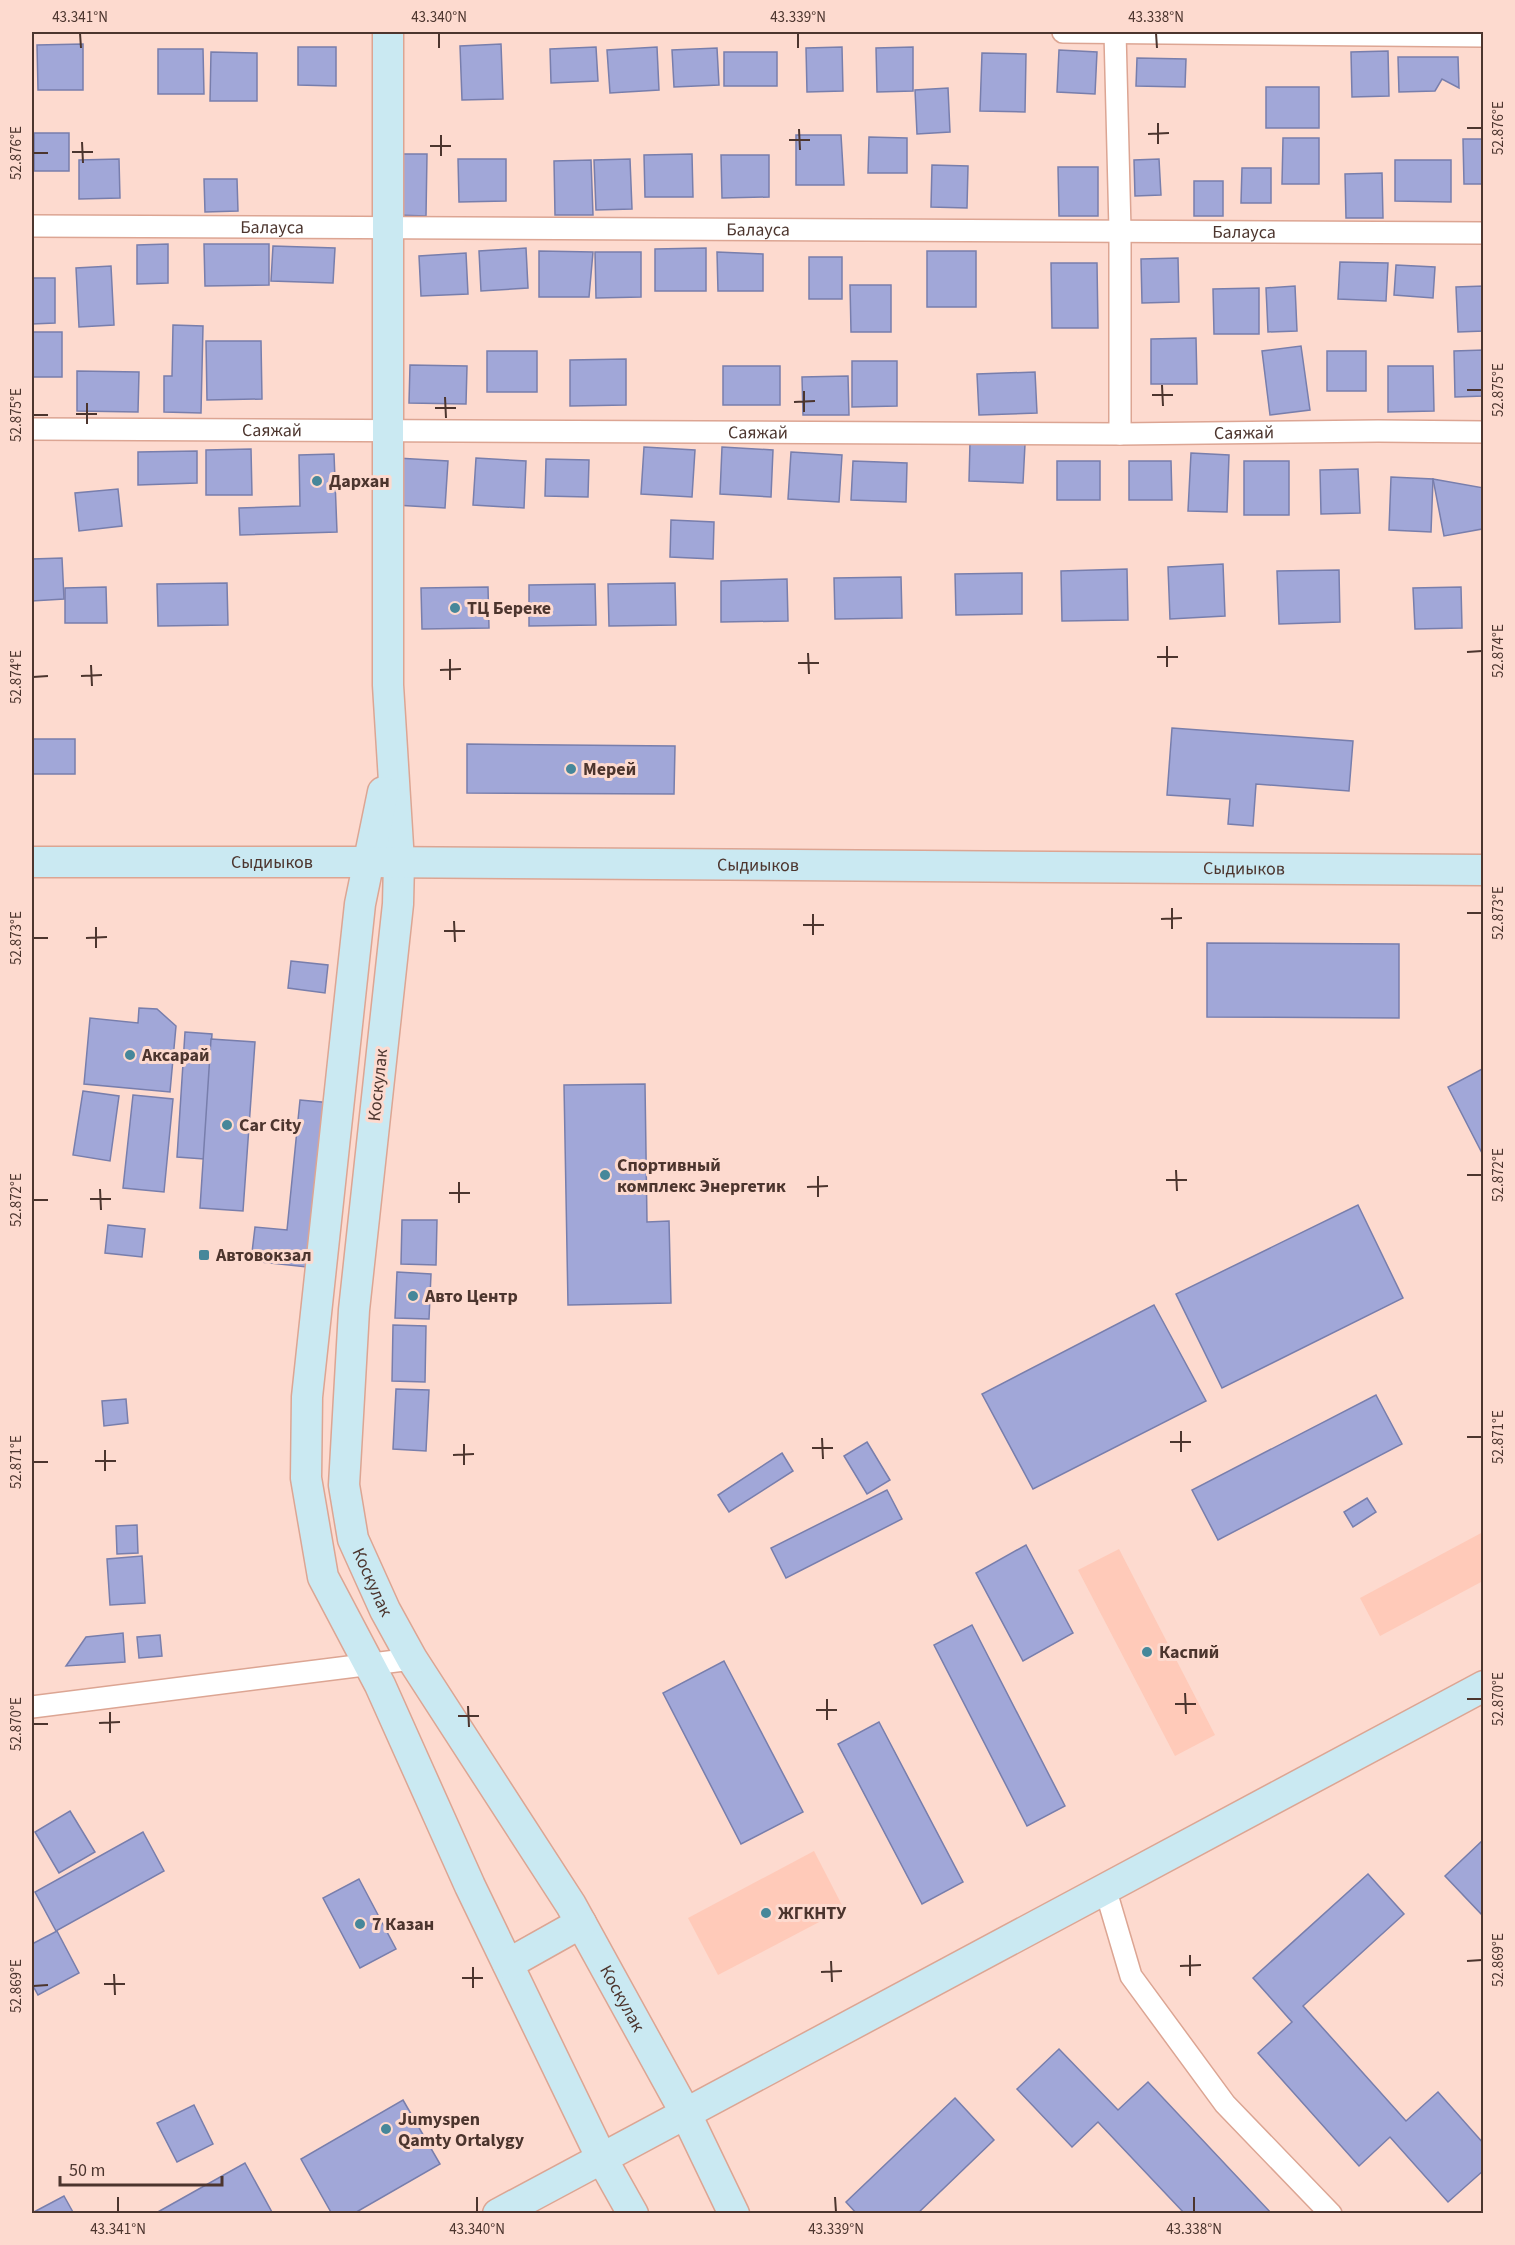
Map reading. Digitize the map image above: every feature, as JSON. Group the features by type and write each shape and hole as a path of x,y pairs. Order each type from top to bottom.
{"street":[{"path":"388,32 389,712"},
{"path":"1063,32 1484,36"},
{"path":"1115,32 1120,230 1120,434"},
{"name":"Балауса","path":"32,226 1484,233"},
{"name":"Саяжай","path":"32,429 1120,434 1484,432"},
{"name":"Коскулак","path":"389,712 383,794 360,904 308,1396 306,1478 323,1577 370,1664 470,1886 601,2157 633,2214"},
{"name":"Коскулак","path":"389,712 399,862 398,904 354,1310 344,1485 353,1539 385,1610 412,1659 581,1923 685,2112 734,2214"},
{"name":"Сыдиыков","path":"32,862 399,862 1484,870"},
{"path":"32,1707 412,1659"},
{"path":"498,2214 1484,1686"},
{"path":"1105,1888 1131,1976 1225,2104 1331,2214"},
{"path":"508,1964 581,1923"}],"shaded area":[{"path":"1483,1532 1483,1581 1380,1636 1360,1598"},
{"name":"Каспий","path":"1119,1549 1215,1735 1175,1756 1078,1570"},
{"name":"ЖГКНТУ","path":"814,1851 844,1909 718,1975 688,1918"}],"building":[{"path":"83,44 83,90 38,90 37,45"},
{"path":"501,44 503,99 462,100 460,46"},
{"path":"298,47 336,47 336,86 298,85"},
{"path":"596,47 598,81 551,83 550,49"},
{"path":"657,47 659,90 610,93 607,50"},
{"path":"842,47 843,91 807,92 806,48"},
{"path":"913,47 913,91 877,92 876,48"},
{"path":"717,48 719,85 674,87 672,50"},
{"path":"158,49 203,49 204,94 158,94"},
{"path":"1059,50 1097,52 1095,94 1057,92"},
{"path":"1388,51 1389,96 1352,97 1351,52"},
{"path":"211,52 257,53 257,101 210,101"},
{"path":"724,52 777,52 777,86 724,86"},
{"path":"982,53 1026,54 1025,112 980,111"},
{"path":"1398,57 1458,57 1459,88 1442,79 1435,91 1399,92"},
{"path":"1137,58 1186,59 1185,87 1136,86"},
{"path":"1266,87 1319,87 1319,128 1266,128"},
{"path":"948,88 950,132 917,134 915,90"},
{"path":"34,133 69,133 69,171 34,171"},
{"path":"796,135 841,135 844,185 796,185"},
{"path":"869,137 907,138 907,173 868,173"},
{"path":"1283,138 1319,138 1319,184 1282,184"},
{"path":"1463,139 1484,139 1484,184 1464,184"},
{"path":"398,154 427,154 426,216 397,215"},
{"path":"692,154 693,197 645,197 644,155"},
{"path":"721,155 769,155 769,197 722,198"},
{"path":"119,159 120,198 79,199 79,160"},
{"path":"458,159 506,159 506,201 459,202"},
{"path":"630,159 632,209 596,210 594,160"},
{"path":"1159,159 1161,195 1135,196 1134,160"},
{"path":"591,160 593,215 555,215 554,161"},
{"path":"1395,160 1451,160 1451,202 1395,201"},
{"path":"932,165 968,166 967,208 931,207"},
{"path":"1058,167 1098,167 1098,216 1059,216"},
{"path":"1242,168 1271,168 1271,203 1241,203"},
{"path":"1382,173 1383,218 1346,218 1345,174"},
{"path":"204,179 237,179 238,211 205,212"},
{"path":"1194,181 1223,181 1223,216 1194,216"},
{"path":"168,244 168,283 137,284 137,245"},
{"path":"204,244 269,244 269,285 205,286"},
{"path":"273,246 335,248 333,283 271,281"},
{"path":"526,248 528,288 481,291 479,251"},
{"path":"706,248 706,291 655,291 655,249"},
{"path":"539,251 593,252 589,297 539,297"},
{"path":"927,251 976,251 976,307 927,307"},
{"path":"595,252 641,252 641,297 596,298"},
{"path":"717,252 763,254 763,291 718,291"},
{"path":"466,253 468,294 421,296 419,256"},
{"path":"809,257 842,257 842,299 809,299"},
{"path":"1178,258 1179,302 1142,303 1141,259"},
{"path":"1340,262 1388,263 1386,301 1338,299"},
{"path":"1051,263 1097,263 1098,328 1052,328"},
{"path":"1396,265 1435,267 1433,298 1394,295"},
{"path":"111,266 114,325 79,327 76,268"},
{"path":"32,278 55,278 55,323 32,324"},
{"path":"850,285 891,285 891,332 851,332"},
{"path":"1295,286 1297,331 1268,332 1266,288"},
{"path":"1484,286 1484,331 1458,332 1456,287"},
{"path":"1259,288 1259,334 1214,334 1213,289"},
{"path":"173,325 203,326 201,413 164,412 164,376 172,376"},
{"path":"32,332 62,332 62,377 32,377"},
{"path":"1196,338 1197,384 1151,384 1151,339"},
{"path":"206,341 261,341 262,399 207,400"},
{"path":"1301,346 1310,410 1270,415 1262,351"},
{"path":"1484,350 1484,396 1455,397 1454,351"},
{"path":"487,351 537,351 537,392 487,392"},
{"path":"1327,351 1366,351 1366,391 1327,391"},
{"path":"626,359 626,405 570,406 570,360"},
{"path":"852,361 897,361 897,406 852,407"},
{"path":"410,365 467,366 466,404 409,403"},
{"path":"723,366 780,366 780,405 723,405"},
{"path":"1388,366 1433,366 1434,411 1388,412"},
{"path":"77,371 139,372 138,412 77,411"},
{"path":"1035,372 1037,413 979,415 977,374"},
{"path":"848,376 849,415 803,415 802,377"},
{"path":"970,442 1025,444 1023,483 969,481"},
{"path":"644,447 695,450 692,497 641,494"},
{"path":"722,447 773,450 771,497 720,494"},
{"path":"251,449 252,495 206,495 206,450"},
{"path":"197,451 197,483 138,485 138,452"},
{"path":"791,452 842,455 839,502 788,499"},
{"path":"1191,453 1229,455 1227,512 1188,511"},
{"name":"Дархан","path":"334,454 337,532 240,535 239,508 300,506 299,455"},
{"path":"397,458 448,461 445,508 395,505"},
{"path":"476,458 526,461 524,508 473,505"},
{"path":"546,459 589,460 588,497 545,496"},
{"path":"853,461 907,463 906,502 851,500"},
{"path":"1057,461 1100,461 1100,500 1057,500"},
{"path":"1129,461 1171,461 1172,500 1129,500"},
{"path":"1244,461 1289,461 1289,515 1244,515"},
{"path":"1358,469 1360,513 1321,514 1320,470"},
{"path":"1391,477 1433,479 1431,532 1389,530"},
{"path":"1433,479 1484,488 1482,529 1444,536"},
{"path":"118,489 122,526 79,531 75,493"},
{"path":"671,520 714,522 713,559 670,557"},
{"path":"62,558 64,599 32,601 32,559"},
{"path":"1223,564 1225,616 1170,619 1168,567"},
{"path":"1127,569 1128,620 1062,621 1061,571"},
{"path":"1339,570 1340,622 1279,624 1277,571"},
{"path":"1022,573 1022,614 956,615 955,574"},
{"path":"901,577 902,618 835,619 834,578"},
{"path":"787,579 788,621 721,622 721,581"},
{"path":"227,583 228,625 158,626 157,584"},
{"path":"675,583 676,625 609,626 608,584"},
{"path":"595,584 596,625 529,626 529,585"},
{"path":"106,587 107,623 65,623 65,588"},
{"name":"ТЦ Береке","path":"488,587 489,628 422,629 421,588"},
{"path":"1461,587 1462,628 1415,629 1413,588"},
{"path":"1172,728 1353,741 1349,791 1256,784 1253,826 1228,824 1230,799 1167,795"},
{"path":"32,739 75,739 75,774 32,774"},
{"name":"Мерей","path":"467,744 675,746 674,794 467,793"},
{"path":"1207,943 1399,944 1399,1018 1207,1017"},
{"path":"291,961 328,965 325,993 288,988"},
{"name":"Аксарай","path":"139,1008 157,1009 176,1026 170,1092 84,1084 90,1018 138,1023"},
{"path":"185,1032 212,1034 204,1159 177,1157"},
{"name":"Car City","path":"211,1039 255,1042 243,1211 200,1208"},
{"path":"1484,1068 1484,1157 1448,1087"},
{"path":"645,1084 647,1222 669,1221 671,1303 568,1305 564,1085"},
{"path":"83,1091 119,1096 110,1161 73,1155"},
{"path":"133,1095 173,1099 164,1192 123,1188"},
{"path":"300,1100 332,1103 316,1268 251,1261 255,1227 287,1230"},
{"path":"1358,1205 1403,1298 1222,1388 1176,1294"},
{"path":"402,1220 437,1220 436,1265 401,1264"},
{"path":"108,1225 145,1229 142,1257 105,1253"},
{"name":"Авто Центр","path":"397,1272 431,1274 429,1319 395,1318"},
{"path":"1154,1305 1206,1401 1033,1489 982,1394"},
{"path":"393,1325 426,1326 425,1382 392,1381"},
{"path":"396,1389 429,1390 426,1451 393,1449"},
{"path":"1376,1395 1402,1444 1218,1540 1192,1490"},
{"path":"126,1399 128,1423 104,1426 102,1401"},
{"path":"867,1442 890,1480 867,1494 844,1456"},
{"path":"782,1453 793,1471 729,1512 718,1495"},
{"path":"887,1490 902,1519 786,1578 771,1548"},
{"path":"1367,1498 1376,1512 1353,1527 1344,1512"},
{"path":"137,1525 138,1553 117,1554 116,1526"},
{"path":"1026,1545 1073,1633 1023,1661 976,1573"},
{"path":"142,1556 145,1603 110,1605 107,1559"},
{"path":"972,1625 1065,1806 1027,1826 934,1645"},
{"path":"123,1633 125,1662 66,1666 86,1637"},
{"path":"160,1635 162,1656 139,1658 137,1637"},
{"path":"724,1661 803,1812 741,1844 663,1693"},
{"path":"879,1722 963,1882 922,1904 838,1744"},
{"path":"70,1811 95,1852 59,1873 35,1832"},
{"path":"143,1832 164,1871 56,1931 35,1892"},
{"path":"1484,1840 1484,1917 1445,1876"},
{"path":"1368,1874 1404,1914 1303,2006 1406,2121 1438,2092 1484,2144 1484,2170 1448,2202 1390,2137 1359,2166 1258,2053 1292,2022 1253,1978"},
{"name":"7 Казан","path":"359,1879 396,1949 360,1968 323,1898"},
{"path":"57,1931 79,1973 38,1995 32,1984 32,1944"},
{"path":"1059,2049 1118,2110 1148,2082 1272,2214 1185,2214 1098,2122 1072,2147 1017,2089"},
{"path":"955,2098 994,2140 917,2214 857,2214 846,2202"},
{"name":"Jumyspen Qamty Ortalygy","path":"403,2100 440,2164 353,2214 332,2214 301,2159"},
{"path":"194,2105 213,2144 177,2162 157,2123"},
{"path":"245,2163 273,2214 156,2214 156,2213"},
{"path":"64,2196 74,2214 32,2213"}],"place":[{"name":"Дархан","path":"317,481"},
{"name":"ТЦ Береке","path":"455,608"},
{"name":"Мерей","path":"571,769"},
{"name":"Аксарай","path":"130,1055"},
{"name":"Car City","path":"227,1125"},
{"name":"Спортивный комплекс Энергетик","path":"605,1175"},
{"name":"Автовокзал","path":"204,1255"},
{"name":"Авто Центр","path":"413,1296"},
{"name":"Каспий","path":"1147,1652"},
{"name":"ЖГКНТУ","path":"766,1913"},
{"name":"7 Казан","path":"360,1924"},
{"name":"Jumyspen Qamty Ortalygy","path":"386,2129"}]}
